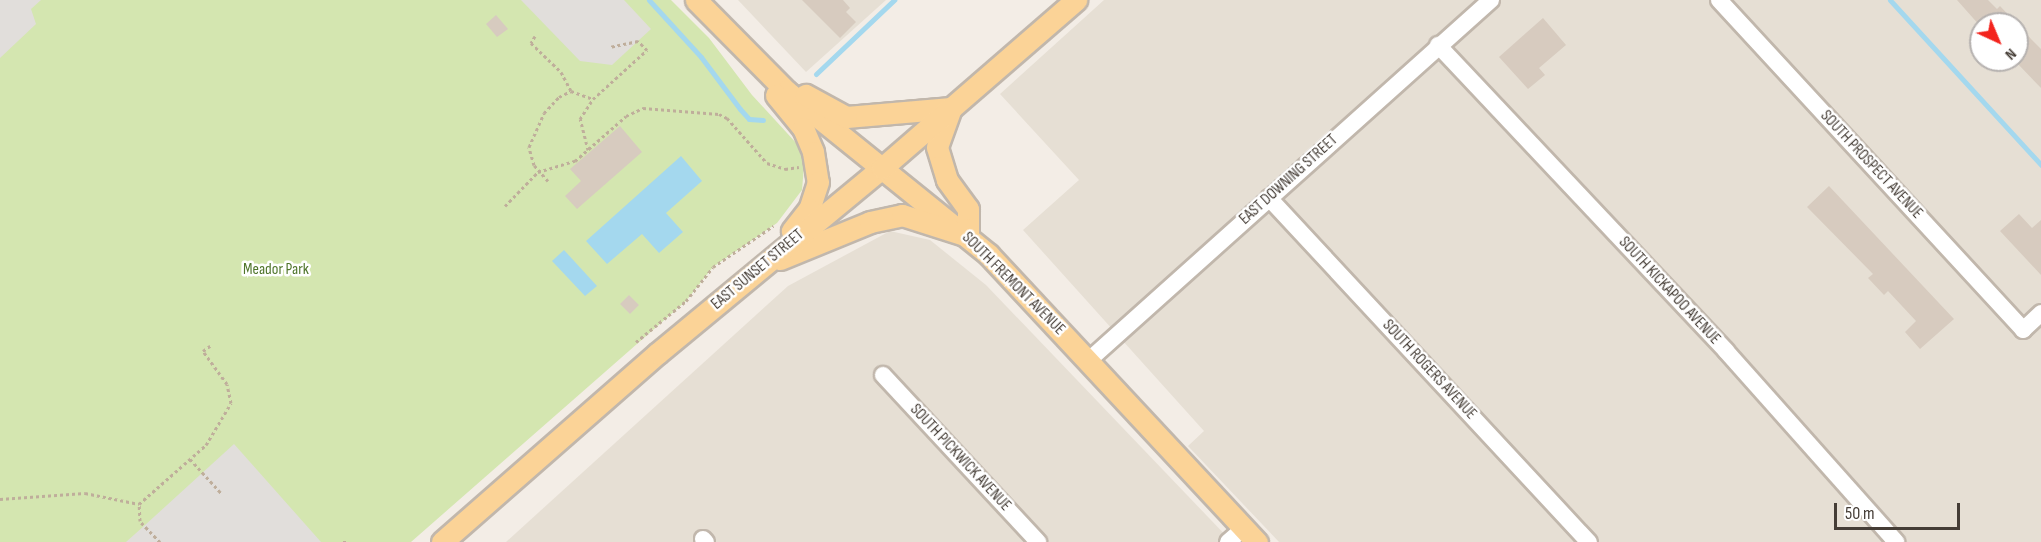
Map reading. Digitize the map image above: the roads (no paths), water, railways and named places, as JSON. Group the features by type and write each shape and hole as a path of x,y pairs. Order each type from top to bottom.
{"main road":[{"name":"SOUTH FREMONT AVENUE","path":"696,0 762,69 968,236 1250,535"},
{"name":"EAST SUNSET STREET","path":"442,542 1076,0"},
{"path":"762,69 846,117 951,108 937,147 947,180 968,209 968,236 902,215 870,222 766,264"},
{"path":"762,69 770,88 803,128 813,152 818,182 809,209 766,264"}],"street":[{"name":"EAST DOWNING STREET","path":"1088,361 1438,45 1491,0"},
{"name":"SOUTH PROSPECT AVENUE","path":"1719,0 2023,330 2041,314"},
{"name":"SOUTH KICKAPOO AVENUE","path":"1438,45 1726,351 1896,542"},
{"name":"SOUTH ROGERS AVENUE","path":"1269,198 1589,542"},
{"name":"SOUTH PICKWICK AVENUE","path":"883,375 1038,542"},
{"path":"1228,542 1250,535"}],"water":[{"path":"681,156 702,181 666,213 683,232 659,253 642,234 607,264 586,241"},
{"path":"564,250 597,286 585,296 552,261"}],"waterway":[{"path":"649,0 701,57 749,119 763,120"},
{"path":"816,74 894,0"},
{"path":"1890,0 2041,165"}],"park label":[{"name":"Meador Park","path":"276,270"}]}
